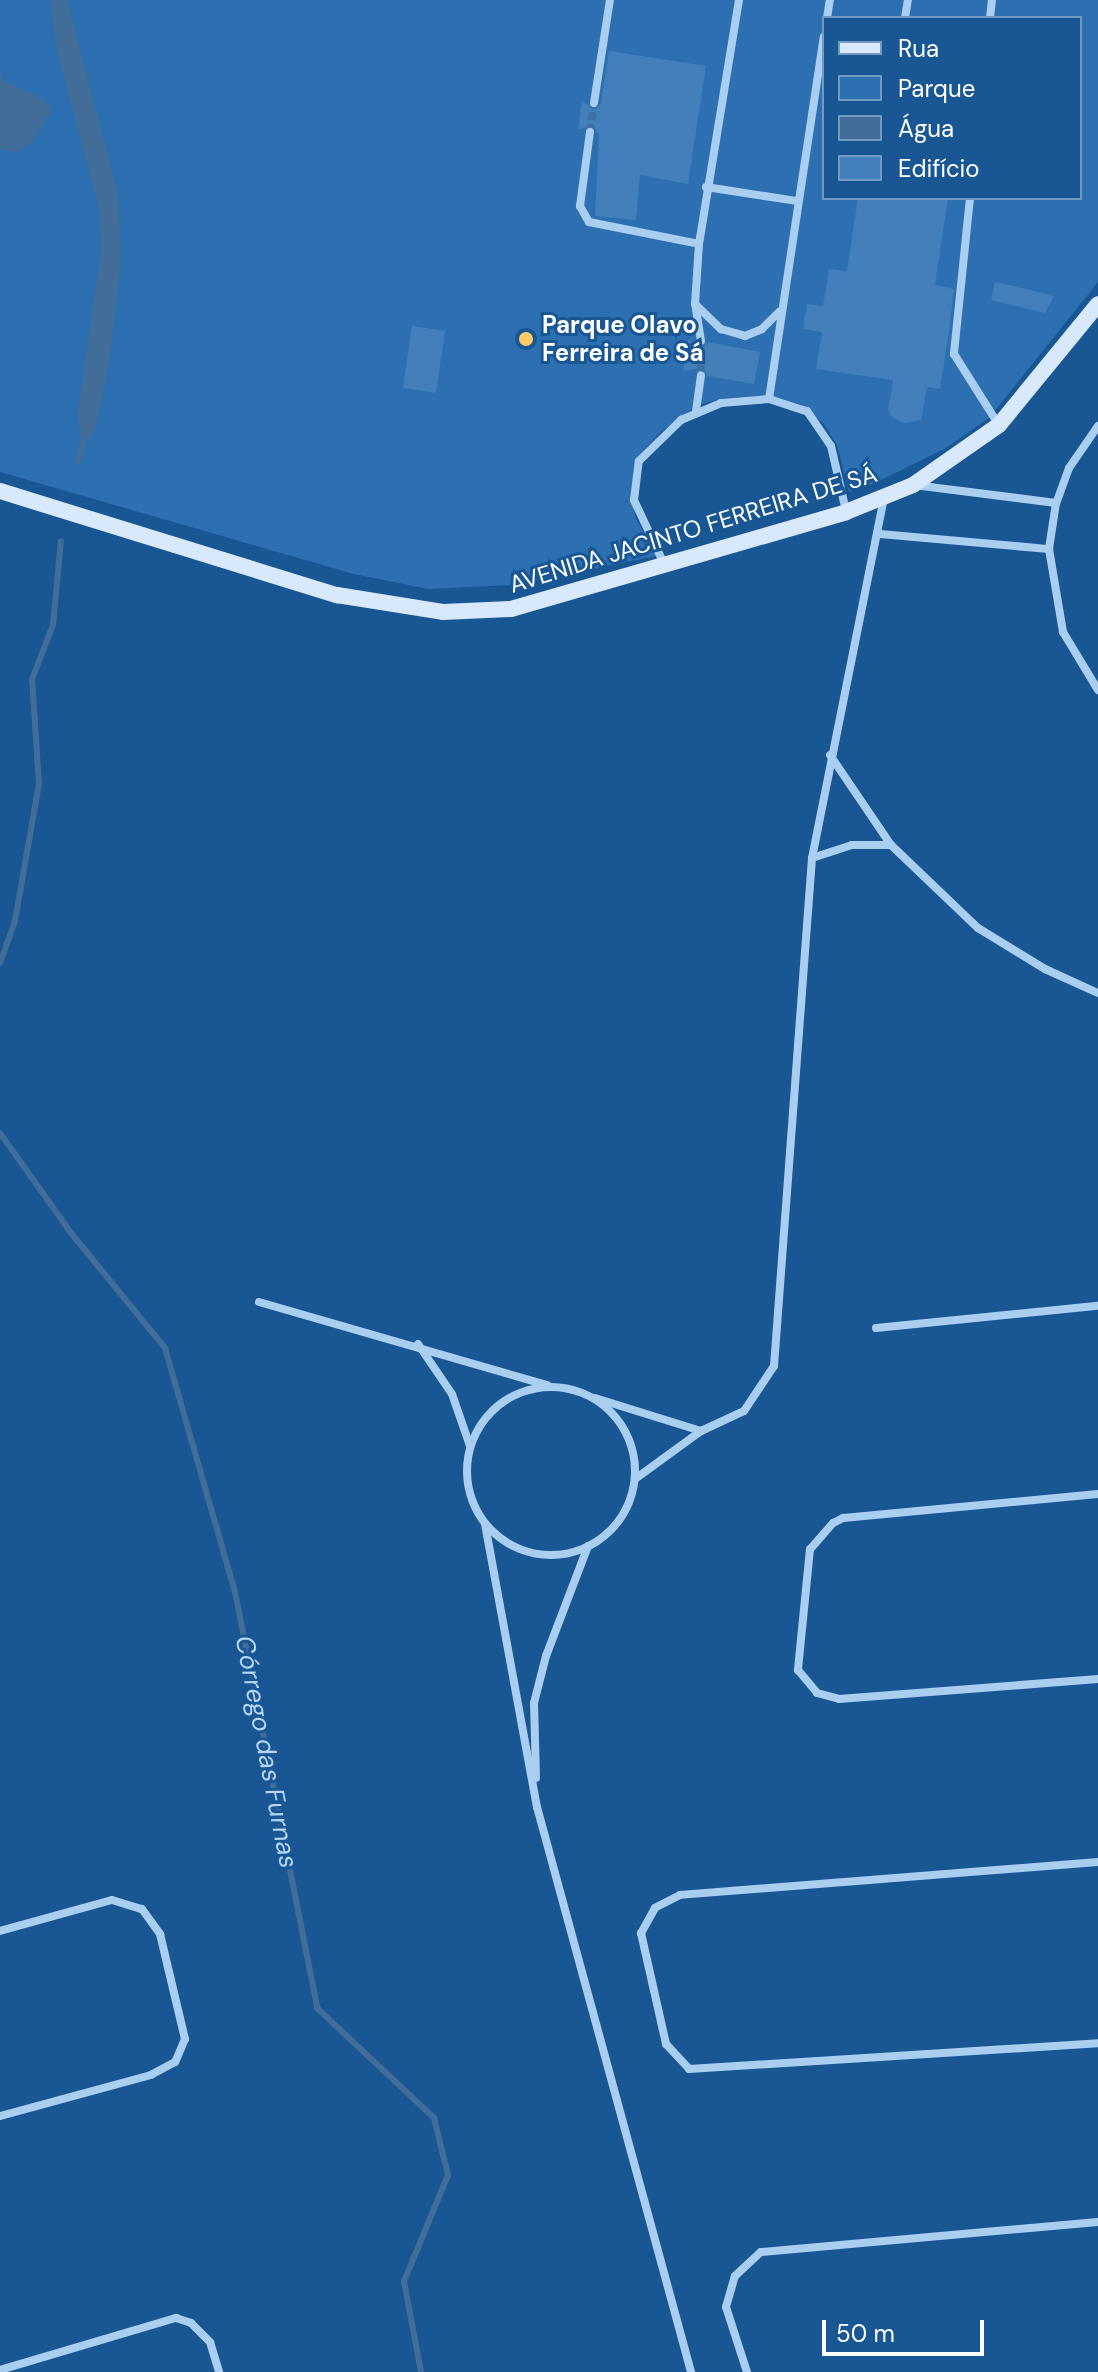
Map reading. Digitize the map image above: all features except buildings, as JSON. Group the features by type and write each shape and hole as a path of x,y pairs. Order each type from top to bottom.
{"main road":[{"name":"AVENIDA JACINTO FERREIRA DE SÁ","path":"0,491 211,560 337,595 443,612 511,609 666,567 846,512 913,485 999,425 1098,304"}],"street":[{"path":"594,103 610,0"},
{"path":"701,341 695,304 699,244 739,0"},
{"path":"769,399 796,201 822,59"},
{"path":"590,132 580,206 589,222 699,244"},
{"path":"706,187 796,201"},
{"path":"970,200 954,354 999,425"},
{"path":"695,304 721,329 745,336 762,329 779,311"},
{"path":"696,411 701,375"},
{"path":"666,567 639,518 635,474 653,444 696,411 769,399 798,406 821,425 846,512"},
{"path":"1098,426 1069,468 1056,503 1049,549 1063,632 1098,690"},
{"path":"913,485 1056,503"},
{"path":"635,1479 701,1431 744,1411 774,1366 812,858 829,754 880,534 884,499"},
{"path":"880,534 1049,549"},
{"path":"829,754 891,845 978,928 1045,969 1098,993"},
{"path":"812,858 852,845 891,845"},
{"path":"259,1302 418,1344 701,1431"},
{"path":"876,1328 1098,1306"},
{"path":"418,1344 452,1394 470,1446"},
{"path":"551,1386 524,1390 500,1403 481,1422 470,1446 466,1473 472,1500 485,1524 537,1807 691,2372"},
{"path":"485,1524 506,1542 533,1553 561,1555 588,1546 611,1530 628,1507 635,1479 633,1451 622,1425 593,1397"},
{"path":"1098,1494 843,1518 833,1523 810,1549 798,1670 817,1693 839,1699 1098,1679"},
{"path":"537,1807 534,1703 546,1656 588,1546"},
{"path":"1098,1862 680,1895 655,1908 641,1933 666,2044 674,2059 689,2069 1098,2043"},
{"path":"0,1931 112,1900 142,1909 160,1934 185,2039 175,2062 151,2075 0,2116"},
{"path":"747,2372 726,2307 735,2276 761,2252 1098,2222"},
{"path":"0,2370 176,2318 191,2323 210,2342 219,2372"}],"green space":[{"name":"Parque Olavo Ferreira de Sá","path":"0,0 1098,0 1098,282 989,418 944,449 875,483 849,492 837,445 824,424 800,404 767,396 724,398 698,405 662,431 643,451 633,471 635,517 657,556 509,585 428,589 354,574 0,472"}],"water":[{"path":"51,0 67,0 118,195 121,260 109,363 95,430 81,448 78,411 102,244 98,204 56,47"},
{"path":"0,72 4,81 45,100 52,110 32,142 18,152 0,150"}],"waterway":[{"name":"Córrego das Furnas","path":"78,461 83,442"},
{"name":"Córrego das Furnas","path":"0,963 15,921 39,784 32,679 53,625 61,541"},
{"name":"Córrego das Furnas","path":"0,1133 71,1233 165,1348 235,1592 317,2008 434,2118 448,2175 404,2281 421,2372"}],"tunnel":[{"path":"590,132 594,103"},
{"path":"701,341 701,375"}],"place":[{"name":"Parque Olavo Ferreira de Sá","path":"526,339"}]}
